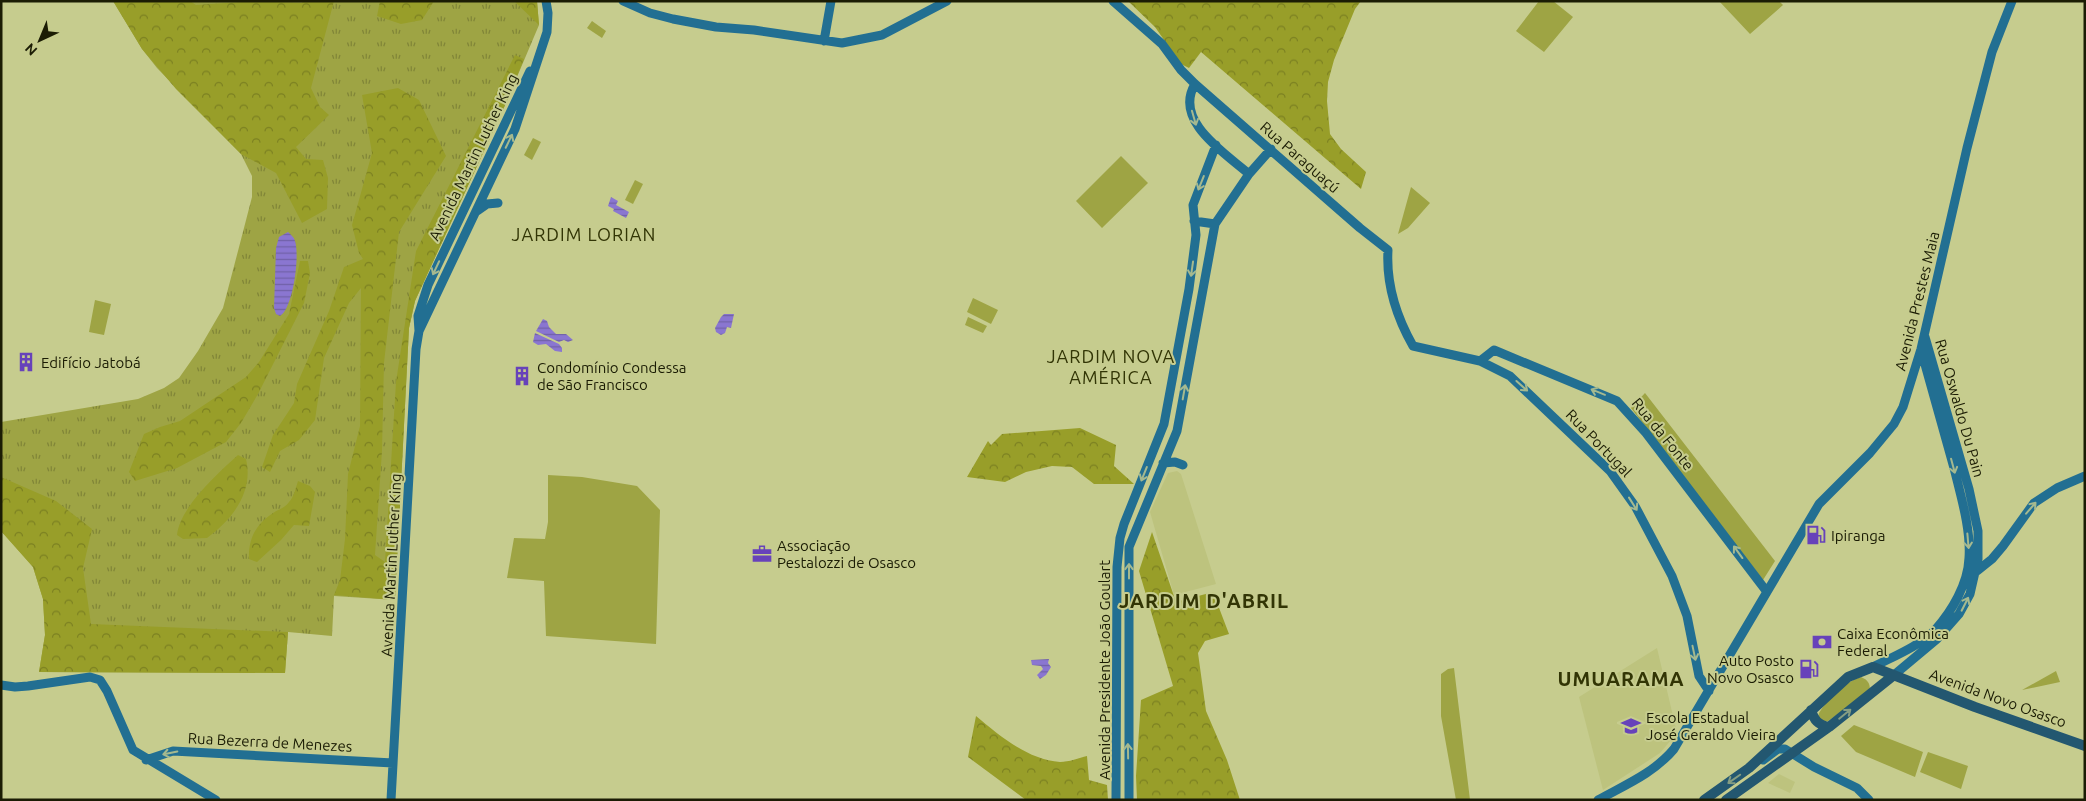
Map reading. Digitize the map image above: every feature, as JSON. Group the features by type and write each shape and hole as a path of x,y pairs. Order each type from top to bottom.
{"main road":[{"name":"Avenida Martin Luther King","path":"478,189 489,184 515,129 547,32 548,13 546,1"},
{"path":"623,1 650,14 674,19 716,27 754,30 842,43 882,34 947,1"},
{"path":"824,41 831,1"},
{"name":"Rua Paraguaçú","path":"1113,1 1162,44 1181,70 1195,84 1360,228 1388,250 1387,268 1396,310 1413,346"},
{"name":"Avenida Prestes Maia","path":"1598,800 1646,774 1666,758 1680,740 1819,504 1870,453 1894,424 1906,397 1921,349 1989,60 1999,29 2012,1"},
{"name":"Avenida Martin Luther King","path":"391,800 416,349 419,331 418,316 426,290 478,189 540,53"},
{"path":"1195,84 1190,92 1194,122 1204,136 1249,174"},
{"name":"Avenida Presidente João Goulart","path":"1116,800 1118,550 1124,524 1162,429 1189,289 1196,235 1192,210 1194,199 1216,145"},
{"path":"1194,221 1215,224 1249,174 1271,149"},
{"name":"Avenida Martin Luther King","path":"419,331 474,215 478,189"},
{"path":"474,215 483,206 498,203"},
{"name":"Avenida Presidente João Goulart","path":"1129,800 1129,547 1174,439 1215,224"},
{"path":"426,290 426,296 430,298 438,292"},
{"name":"Rua Oswaldo Du Pain","path":"1924,334 1964,491"},
{"name":"Rua Portugal","path":"1413,346 1480,361 1510,376 1620,482 1672,576 1686,616 1699,676 1709,691"},
{"name":"Rua Oswaldo Du Pain","path":"1921,349 1964,491"},
{"name":"Rua da Fonte","path":"1480,361 1494,350 1608,396 1622,405 1652,440 1767,592"},
{"path":"1155,446 1162,449 1165,460 1183,465"},
{"path":"1977,571 2004,546 2034,503 2057,488 2085,476"},
{"path":"1726,800 1829,727 1938,639 1959,614 1965,605 1977,571 1978,531 1964,491"},
{"path":"1704,800 1749,768 1848,677 1909,649 1934,631 1949,612 1965,580 1969,559 1964,491"},
{"name":"Avenida Novo Osasco","path":"1873,667 1975,707 2085,746"},
{"path":"1,685 15,687 90,677 96,678 103,683 130,747 146,760 216,800"},
{"path":"1812,710 1815,721 1822,726 1829,727"},
{"path":"1749,768 1778,749 1785,750 1857,788 1869,800"},
{"name":"Rua Bezerra de Menezes","path":"146,760 173,751 393,763"}],"shaded area":[{"path":"611,197 618,201 616,205 629,212 626,218 608,206"},
{"path":"288,232 295,241 296,269 289,303 280,316 276,314 274,308 276,248 279,237"},
{"path":"724,314 734,314 731,328 727,327 725,333 721,335 716,332 715,328"},
{"path":"543,319 547,321 549,327 556,334 566,334 573,340 559,342 536,331"},
{"path":"535,333 559,344 562,352 555,351 546,344 538,345 533,342"},
{"path":"1177,471 1181,474 1216,584 1174,595 1150,512 1168,473"},
{"name":"Escola Estadual José Geraldo Vieira","path":"1657,648 1677,733 1660,753 1603,790 1579,697"},
{"path":"1049,659 1048,663 1051,667 1046,675 1040,679 1037,675 1043,669 1041,666 1032,665 1031,660"},
{"path":"1779,774 1795,782 1790,793 1768,783"}],"green space":[{"path":"113,1 537,1 539,25 506,103 415,301 409,328 395,600 334,596 332,636 288,632 285,673 39,672 45,635 43,599 33,567 1,531 1,422 138,399 164,388 179,378 198,351 223,308 252,197 252,176 241,154 157,68 142,49"},
{"path":"113,1 190,1 196,5 257,1 302,3 303,1 334,1 311,88 320,107 329,115 296,147 306,159 323,160 328,178 327,209 302,223 276,173 241,154 176,89 142,49"},
{"path":"380,1 434,1 422,20 401,24 377,16"},
{"path":"514,1 537,1 539,25"},
{"path":"1128,1 1361,1 1355,9 1334,60 1328,82 1327,101 1330,134 1341,149 1366,172 1361,189 1201,52 1189,68 1181,64 1155,27"},
{"path":"1539,1 1553,1 1573,17 1544,52 1516,31"},
{"path":"1719,1 1779,1 1783,5 1750,34"},
{"path":"592,21 606,31 602,38 587,28"},
{"path":"515,55 524,59 506,103 415,301 409,328 395,600 334,595 340,580 345,539 348,474 360,426 361,288 349,303 324,358 315,420 299,440 280,451 270,472 262,467 273,435 294,403 297,384 329,311 344,267 363,259 359,253 352,225 372,153 362,95 398,88 419,100 446,156 399,232 384,363 382,451 375,555 385,562 396,382 416,251"},
{"path":"533,138 541,142 532,160 524,155"},
{"path":"1121,156 1148,183 1102,228 1076,201"},
{"path":"635,180 643,184 633,204 625,200"},
{"path":"1411,187 1430,203 1408,228 1398,234"},
{"path":"300,261 308,261 310,273 304,303 258,394 241,423 226,442 177,468 135,481 129,472 144,434 180,421 246,377 259,362 289,314"},
{"path":"973,298 998,310 991,324 967,312"},
{"path":"95,300 111,304 104,335 89,332"},
{"path":"968,317 987,326 983,333 965,325"},
{"path":"1645,393 1775,561 1763,580 1631,408"},
{"path":"1080,428 1116,445 1114,466 1134,484 1094,484 1072,467 1052,466 1026,472 1005,482 967,477 988,441 991,445 1002,434"},
{"path":"238,455 246,459 247,483 244,494 232,514 225,523 207,538 183,539 177,535 185,513 192,502"},
{"path":"548,475 582,477 637,486 660,510 656,644 546,636 544,581 507,578 514,538 545,539 548,522"},
{"path":"1,477 56,501 92,529 83,568 91,624 288,632 285,673 39,672 45,635 43,599 33,567 1,531"},
{"path":"298,481 310,486 315,492 309,526 294,525 257,562 249,559 250,545 254,533 267,517 284,507 291,500"},
{"path":"1152,532 1176,602 1213,592 1229,634 1205,641 1198,653 1206,711 1227,760 1240,800 1137,800 1136,776 1141,700 1173,686 1139,571"},
{"path":"1454,668 1470,800 1456,800 1441,716 1441,674 1448,669"},
{"path":"2056,671 2060,682 2022,690"},
{"path":"1861,677 1868,682 1870,691 1828,721 1823,722 1818,717 1827,701 1842,687"},
{"path":"976,716 1015,746 1037,757 1060,762 1087,756 1089,780 1107,785 1108,800 1026,800 968,757"},
{"path":"1854,725 1923,752 1915,777 1856,752 1841,736"},
{"path":"1928,752 1968,766 1961,789 1920,772"}],"place":[{"name":"Edifício Jatobá","path":"26,362"},
{"name":"Condomínio Condessa de São Francisco","path":"522,376"},
{"name":"Ipiranga","path":"1816,535"},
{"name":"Associação Pestalozzi de Osasco","path":"762,554"},
{"name":"Caixa Econômica Federal","path":"1822,642"},
{"name":"Auto Posto Novo Osasco","path":"1809,669"},
{"name":"Escola Estadual José Geraldo Vieira","path":"1631,726"}],"district":[{"name":"JARDIM LORIAN","path":"584,234"},
{"name":"JARDIM NOVA AMÉRICA","path":"1111,366"},
{"name":"JARDIM D'ABRIL","path":"1204,600"},
{"name":"UMUARAMA","path":"1621,678"}]}
